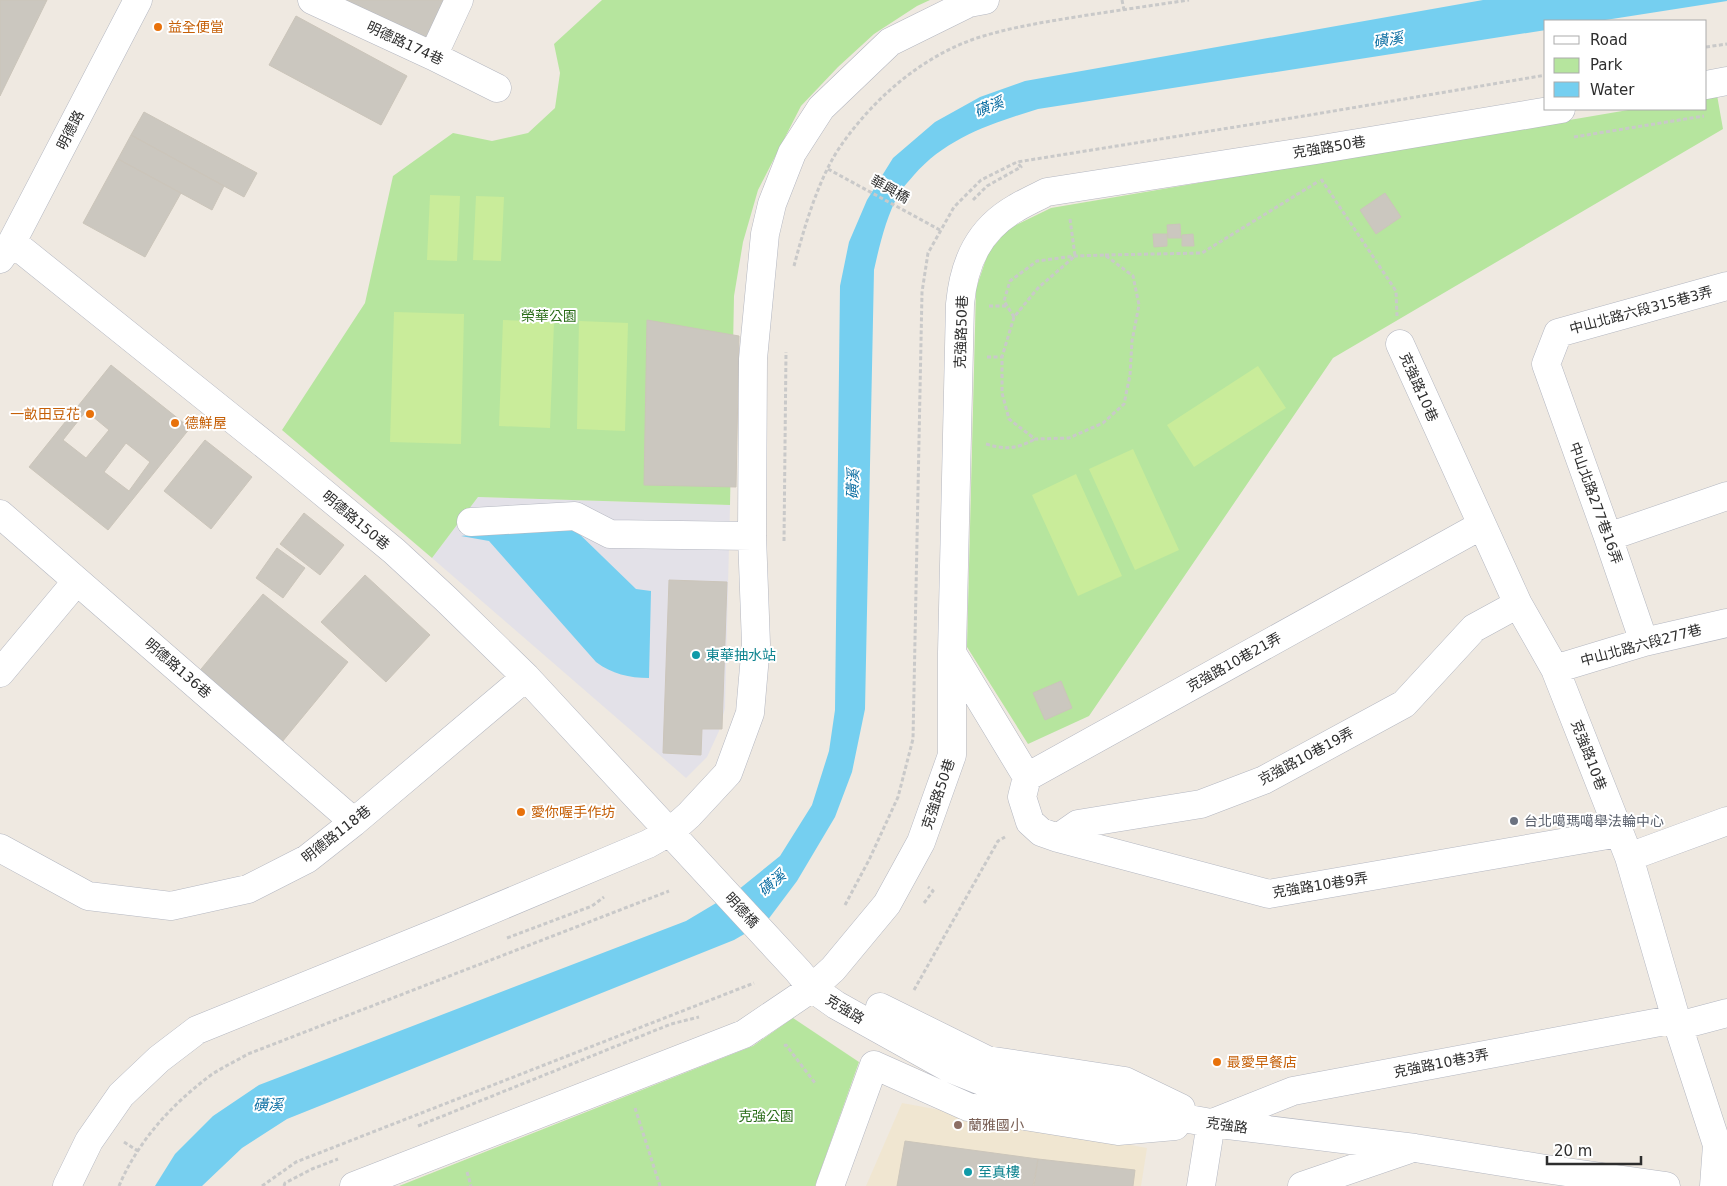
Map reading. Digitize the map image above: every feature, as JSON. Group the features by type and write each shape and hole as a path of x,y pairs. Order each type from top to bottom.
{"street":[{"name":"明德路","path":"6,250 138,0"},
{"name":"明德路174巷","path":"312,0 497,88"},
{"path":"433,56 459,0"},
{"path":"67,1186 89,1141 121,1095 159,1058 197,1030 446,929 648,844 671,832 728,773 750,713 756,644 752,536 753,359 764,234 772,204 792,153 821,108 890,42 969,3 985,0"},
{"path":"1707,85 1727,81"},
{"name":"克強路50巷","path":"354,1186 744,1034 812,988 833,969 887,904 922,842 952,755 952,654 960,304 962,283 973,250 990,228 1015,208 1047,192 1554,110"},
{"name":"明德路150巷","path":"6,250 285,461 394,551 526,677 671,832"},
{"name":"中山北路六段315巷3弄","path":"1546,364 1558,333 1727,286"},
{"name":"克強路10巷","path":"1400,344 1518,604 1555,669 1624,845 1677,1022 1717,1145 1714,1186"},
{"name":"中山北路277巷16弄","path":"1546,364 1644,642"},
{"path":"1608,537 1727,496"},
{"name":"明德路136巷","path":"0,514 76,582 169,659 354,822"},
{"path":"471,522 575,516 610,534 752,536"},
{"name":"克強路10巷21弄","path":"1027,777 1482,525"},
{"path":"0,673 76,582"},
{"name":"克強路10巷19弄","path":"1058,838 1078,824 1202,804 1264,780 1404,704 1474,628 1518,604"},
{"name":"中山北路六段277巷","path":"1555,669 1644,642 1727,623"},
{"path":"952,654 1027,777 1022,797 1030,822"},
{"name":"明德路118巷","path":"0,848 88,896 171,906 248,889 307,859 354,822 526,677"},
{"name":"克強路10巷9弄","path":"1030,822 1041,832 1058,838 1269,894 1624,845 1727,821"},
{"name":"明德橋","path":"671,832 812,988"},
{"name":"克強路","path":"812,988 836,1005 949,1068 984,1082 1211,1123 1415,1148 1552,1178 1666,1186"},
{"path":"889,1013 987,1060 1125,1081 1211,1123"},
{"name":"克強路10巷3弄","path":"1211,1123 1293,1091 1727,1014"},
{"path":"830,1186 874,1065 968,1107 1118,1131 1211,1123"},
{"path":"1201,1186 1211,1123"},
{"path":"1302,1186 1415,1148"}],"path":[{"path":"1122,0 1124,10"},
{"path":"812,209 820,186 842,144 887,92 910,73 942,53 979,37 1027,24 1189,0"},
{"path":"1707,47 1727,44"},
{"path":"1573,138 1708,115"},
{"path":"1316,150 1321,179 1396,291 1400,344"},
{"name":"華興橋","path":"828,169 940,230"},
{"path":"1014,317 1004,301 1010,281 1037,261 1075,256 1202,252 1321,179 1331,178"},
{"path":"842,910 869,860 898,797 914,739 922,301 928,253"},
{"path":"1075,256 1038,288 1014,317 1002,357 1002,393 1009,419 1035,439 1068,438 1103,423 1124,404 1130,375 1132,341 1140,305 1133,276 1105,255"},
{"path":"925,270 934,273"},
{"path":"981,357 1002,357"},
{"path":"889,1013 998,841 1030,822"},
{"path":"119,1186 138,1151 158,1122 213,1074 248,1054 669,891"},
{"path":"502,940 592,906 606,895"},
{"path":"262,1186 296,1162 754,983"},
{"path":"413,1128 671,1024 708,1015"},
{"path":"634,1104 660,1186"},
{"path":"123,1141 138,1151"},
{"path":"284,1186 285,1183 339,1158"},
{"path":"467,1169 471,1186"}],"shaded area":[{"name":"東華抽水站","path":"478,497 730,505 725,708 719,731 707,757 686,778 432,558"},
{"name":"蘭雅國小","path":"902,1103 1147,1148 1141,1186 866,1186"}],"green space":[{"name":"榮華公園","path":"602,0 930,0 917,6 874,34 838,67 801,106 758,190 743,242 734,296 730,505 478,497 432,558 282,430 365,303 393,176 453,133 492,141 528,133 555,108 560,73 554,44"},
{"path":"1717,95 1723,129 1333,358 1089,716 1028,744 967,647 976,289 988,253 1008,229 1051,208 1628,110 1707,110 1707,97"},
{"path":"430,195 460,196 457,261 427,260"},
{"path":"476,196 504,197 501,261 473,260"},
{"path":"394,312 464,314 461,444 390,442"},
{"path":"503,320 554,322 550,428 499,426"},
{"path":"579,321 628,323 625,431 577,429"},
{"path":"1258,366 1286,408 1194,467 1167,425"},
{"path":"1133,449 1179,550 1135,570 1089,469"},
{"path":"1076,474 1122,576 1078,596 1032,495"},
{"name":"克強公園","path":"793,1018 859,1062 815,1186 399,1186 753,1046"}],"water":[{"name":"磺溪","path":"1483,0 1727,0 1605,20 1544,20 1544,30 1038,109 987,126 940,151 914,175 894,202 881,240 874,270 865,709 852,772 835,817 797,881 767,921 734,940 287,1119 242,1148 202,1186 155,1186 175,1154 213,1116 259,1085 686,921 738,890 780,856 812,805 829,751 835,710 840,286 849,242 867,200 893,158 935,122 980,97 1025,81"},
{"path":"568,523 636,589 651,591 649,678 621,674 608,670 596,662 489,541 461,536"}],"building":[{"path":"0,0 47,0 0,96"},
{"path":"340,0 447,0 426,42"},
{"path":"296,16 407,76 381,125 269,65"},
{"path":"144,112 257,173 244,197 131,135"},
{"path":"131,135 224,186 212,210 118,159"},
{"path":"118,159 181,193 145,257 83,223"},
{"path":"1385,193 1401,217 1376,234 1360,210"},
{"path":"1180,224 1181,238 1168,238 1167,225"},
{"path":"1153,234 1167,234 1167,246 1154,247"},
{"path":"1193,234 1194,246 1182,246 1182,235"},
{"path":"647,320 739,336 736,487 644,485"},
{"path":"111,365 190,428 108,530 29,467","holes":["86,411 109,430 86,458 63,440","126,443 150,462 129,491 104,472"]},
{"path":"205,440 252,477 211,529 164,491"},
{"path":"304,513 344,545 320,575 280,544"},
{"path":"277,548 305,568 283,598 256,578"},
{"path":"365,575 430,635 386,682 321,622"},
{"name":"東華抽水站","path":"669,580 727,582 722,729 702,729 701,755 663,753"},
{"path":"263,594 348,662 282,742 197,674"},
{"path":"1061,681 1072,708 1045,720 1033,693"},
{"name":"至真樓","path":"905,1141 1038,1159 1034,1186 897,1186"},
{"path":"1038,1159 1135,1170 1133,1186 1033,1186"}],"place":[{"name":"益全便當","path":"158,27"},
{"name":"一畝田豆花","path":"90,414"},
{"name":"德鮮屋","path":"175,423"},
{"name":"東華抽水站","path":"696,655"},
{"name":"愛你喔手作坊","path":"521,812"},
{"name":"台北噶瑪噶舉法輪中心","path":"1514,821"},
{"name":"最愛早餐店","path":"1217,1062"},
{"name":"蘭雅國小","path":"958,1125"},
{"name":"至真樓","path":"968,1172"}]}
